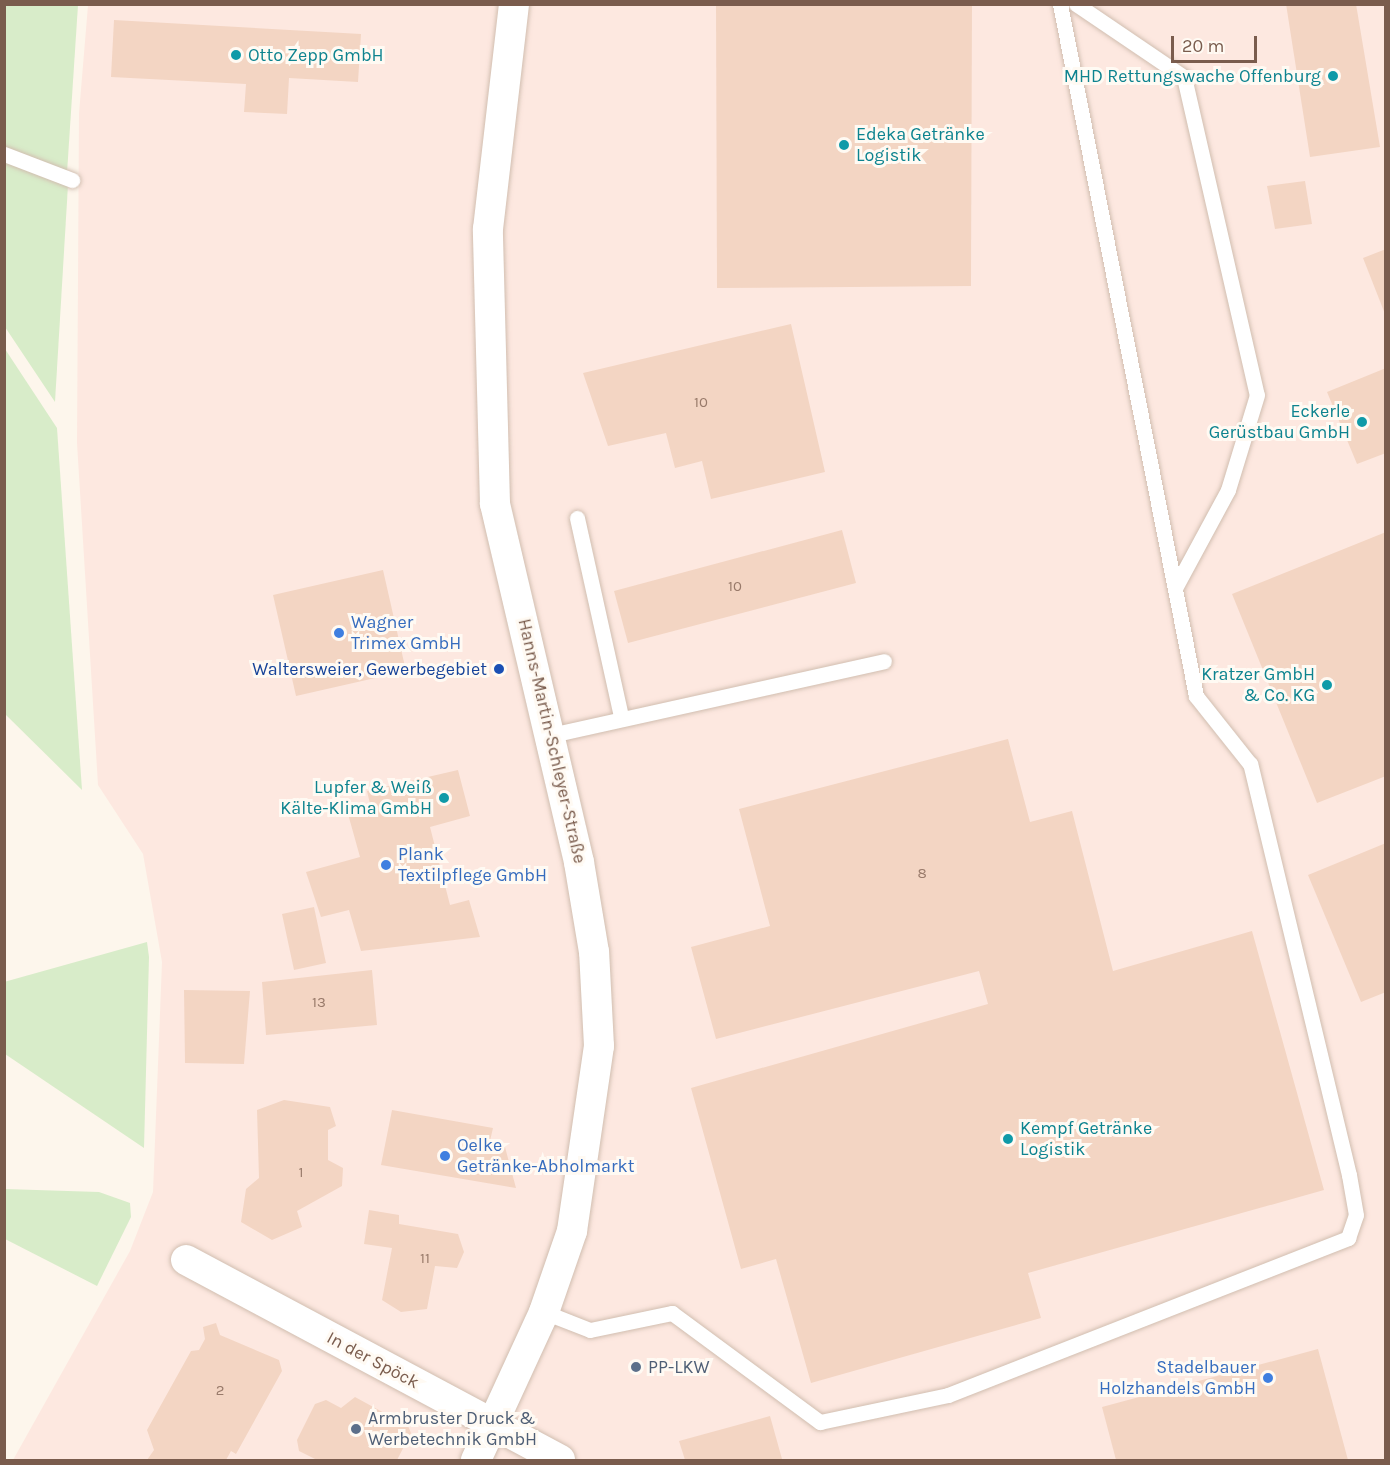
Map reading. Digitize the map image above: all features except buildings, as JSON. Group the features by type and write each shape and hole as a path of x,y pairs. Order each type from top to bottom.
{"street":[{"name":"Hanns-Martin-Schleyer-Straße","path":"476,1461 496,1426 544,1312 572,1231 599,1046 594,952 551,735 495,504 488,229 514,4"},
{"name":"In der Spöck","path":"186,1260 560,1461"}],"lane":[{"path":"544,1312 590,1330 672,1313 820,1422 948,1395 1348,1238 1356,1215 1349,1175 1250,764 1196,696 1060,4"},
{"path":"1076,4 1184,77 1257,395 1228,490 1175,588"},
{"path":"4,154 72,180"},
{"path":"577,518 621,717"},
{"path":"551,735 621,717 884,661"}],"shaded area":[{"path":"88,5 1385,5 1385,1460 13,1460 130,1251 153,1192 162,962 143,854 98,785 77,443 79,113"}],"green space":[{"path":"4,5 78,5 67,173 5,149"},
{"path":"4,162 68,185 55,402 5,327"},
{"path":"5,349 57,428 82,790 5,714"},
{"path":"147,942 149,957 144,1148 5,1054 4,982"},
{"path":"5,1189 99,1192 130,1203 131,1217 97,1286 5,1239"}],"place":[{"name":"Otto Zepp GmbH","path":"236,55"},
{"name":"MHD Rettungswache Offenburg","path":"1333,76"},
{"name":"Edeka Getränke Logistik","path":"844,145"},
{"name":"Eckerle Gerüstbau GmbH","path":"1362,422"},
{"name":"Wagner Trimex GmbH","path":"339,633"},
{"name":"Waltersweier, Gewerbegebiet","path":"499,669"},
{"name":"Kratzer GmbH & Co. KG","path":"1327,685"},
{"name":"Lupfer & Weiß Kälte-Klima GmbH","path":"444,798"},
{"name":"Plank Textilpflege GmbH","path":"386,865"},
{"name":"Kempf Getränke Logistik","path":"1008,1139"},
{"name":"Oelke Getränke-Abholmarkt","path":"445,1156"},
{"name":"PP-LKW","path":"636,1367"},
{"name":"Stadelbauer Holzhandels GmbH","path":"1268,1378"},
{"name":"Armbruster Druck & Werbetechnik GmbH","path":"356,1429"}]}
